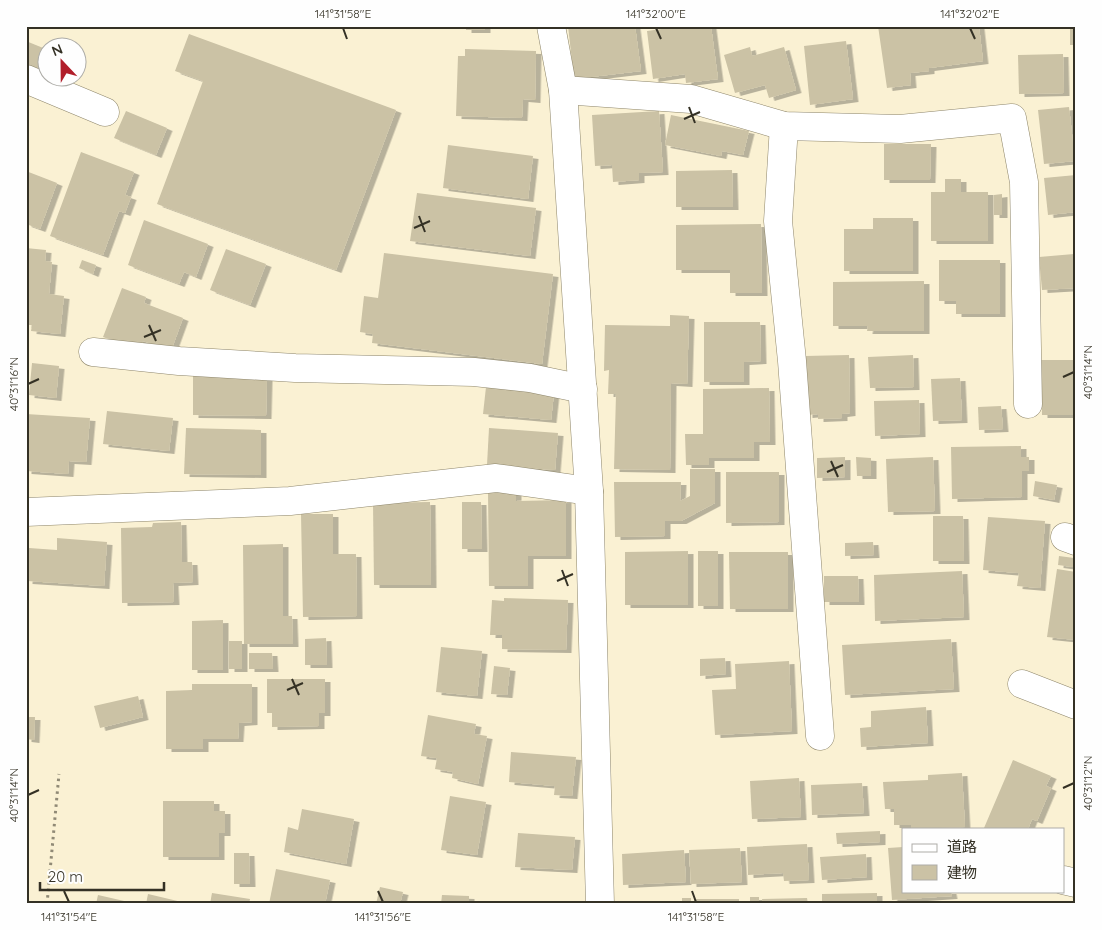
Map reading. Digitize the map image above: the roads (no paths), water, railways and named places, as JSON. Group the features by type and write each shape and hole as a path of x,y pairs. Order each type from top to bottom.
{"street":[{"path":"550,26 563,90 589,491 600,904"},
{"path":"26,79 105,112"},
{"path":"563,90 691,99 784,126 900,129 1012,118 1024,182 1028,404"},
{"path":"784,126 778,221 792,361 820,736"},
{"path":"93,352 285,367 474,372 530,378 583,389"},
{"path":"26,512 290,501 496,478 589,491"},
{"path":"1022,684 1076,705"}]}
